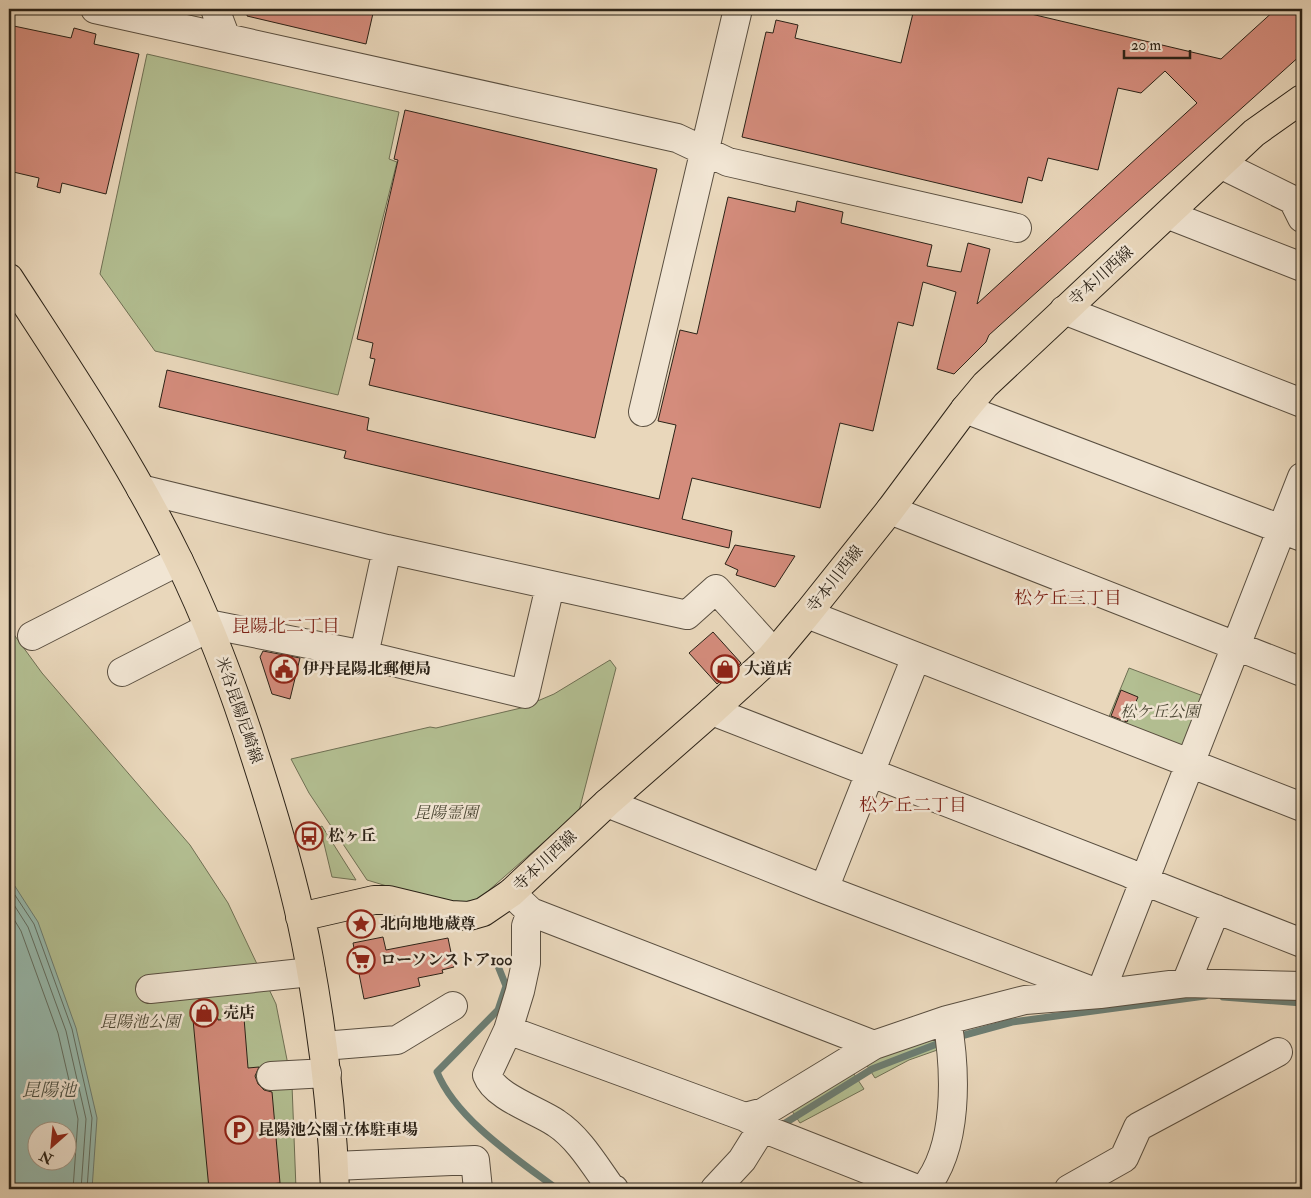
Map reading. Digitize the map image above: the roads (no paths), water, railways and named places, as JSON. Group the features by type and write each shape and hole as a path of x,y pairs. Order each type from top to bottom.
{"main road":[{"name":"寺本川西線","path":"300,917 374,900 389,900 469,916 483,912 511,893 607,803 774,654 890,510 985,385 1254,133 1302,99"},
{"name":"米谷昆陽尼崎線","path":"9,278 96,412 141,489 179,561 209,626 234,692 270,802 300,917 327,1073 334,1178"}],"street":[{"path":"95,9 677,138 728,162 1018,228"},
{"path":"216,9 226,38"},
{"path":"643,412 738,9"},
{"path":"1222,165 1293,200 1302,218"},
{"path":"1168,215 1302,267"},
{"path":"1064,310 1302,403"},
{"path":"965,409 1292,533"},
{"path":"1100,994 1236,646 1292,533 1302,477"},
{"path":"141,489 387,549 687,616 715,588 774,654"},
{"path":"890,510 1302,672"},
{"path":"364,655 387,549"},
{"path":"32,636 179,561"},
{"path":"122,672 209,626 364,655 524,694 550,586"},
{"path":"808,614 1302,807"},
{"path":"824,889 916,657"},
{"path":"712,711 1129,873 1144,881 1302,943"},
{"path":"607,803 824,889 1100,994"},
{"path":"511,893 531,912 874,1045"},
{"path":"1186,983 1216,909"},
{"path":"531,912 526,926 526,963 520,991 508,1030 487,1075 489,1080 512,1100 556,1122 568,1132 611,1188 614,1189"},
{"path":"150,989 311,972"},
{"path":"715,1189 742,1160 754,1122 764,1112 874,1045 948,1020 1025,1000 1100,994 1186,983 1302,986"},
{"path":"323,1046 420,1038 454,1006"},
{"path":"924,1189 937,1170 944,1152 953,1106 952,1048 948,1020"},
{"path":"508,1030 754,1122 914,1189"},
{"path":"1081,1186 1124,1158 1138,1127 1163,1125 1270,1063"},
{"path":"271,1076 327,1073"},
{"path":"334,1178 475,1160 478,1189"}],"water":[{"name":"昆陽池","path":"9,877 38,922 76,1028 97,1118 92,1189 9,1189"}],"waterway":[{"path":"496,961 506,986 498,1010 437,1072 458,1106 473,1122 506,1151 557,1189"},
{"path":"961,1036 1012,1022 1205,996"},
{"path":"1223,997 1302,1003"},
{"path":"782,1125 872,1069 942,1042"}],"place":[{"name":"伊丹昆陽北郵便局","path":"284,669"},
{"name":"大道店","path":"725,669"},
{"name":"松ヶ丘","path":"309,836"},
{"name":"北向地地蔵尊","path":"361,924"},
{"name":"ローソンストア100","path":"361,960"},
{"name":"売店","path":"204,1013"},
{"name":"昆陽池公園立体駐車場","path":"239,1130"}],"district":[{"name":"松ケ丘三丁目","path":"1068,598"},
{"name":"昆陽北二丁目","path":"286,626"},
{"name":"松ケ丘二丁目","path":"913,805"}],"park label":[{"name":"松ケ丘公園","path":"1160,712"},
{"name":"昆陽霊園","path":"446,813"},
{"name":"昆陽池公園","path":"140,1022"}]}
